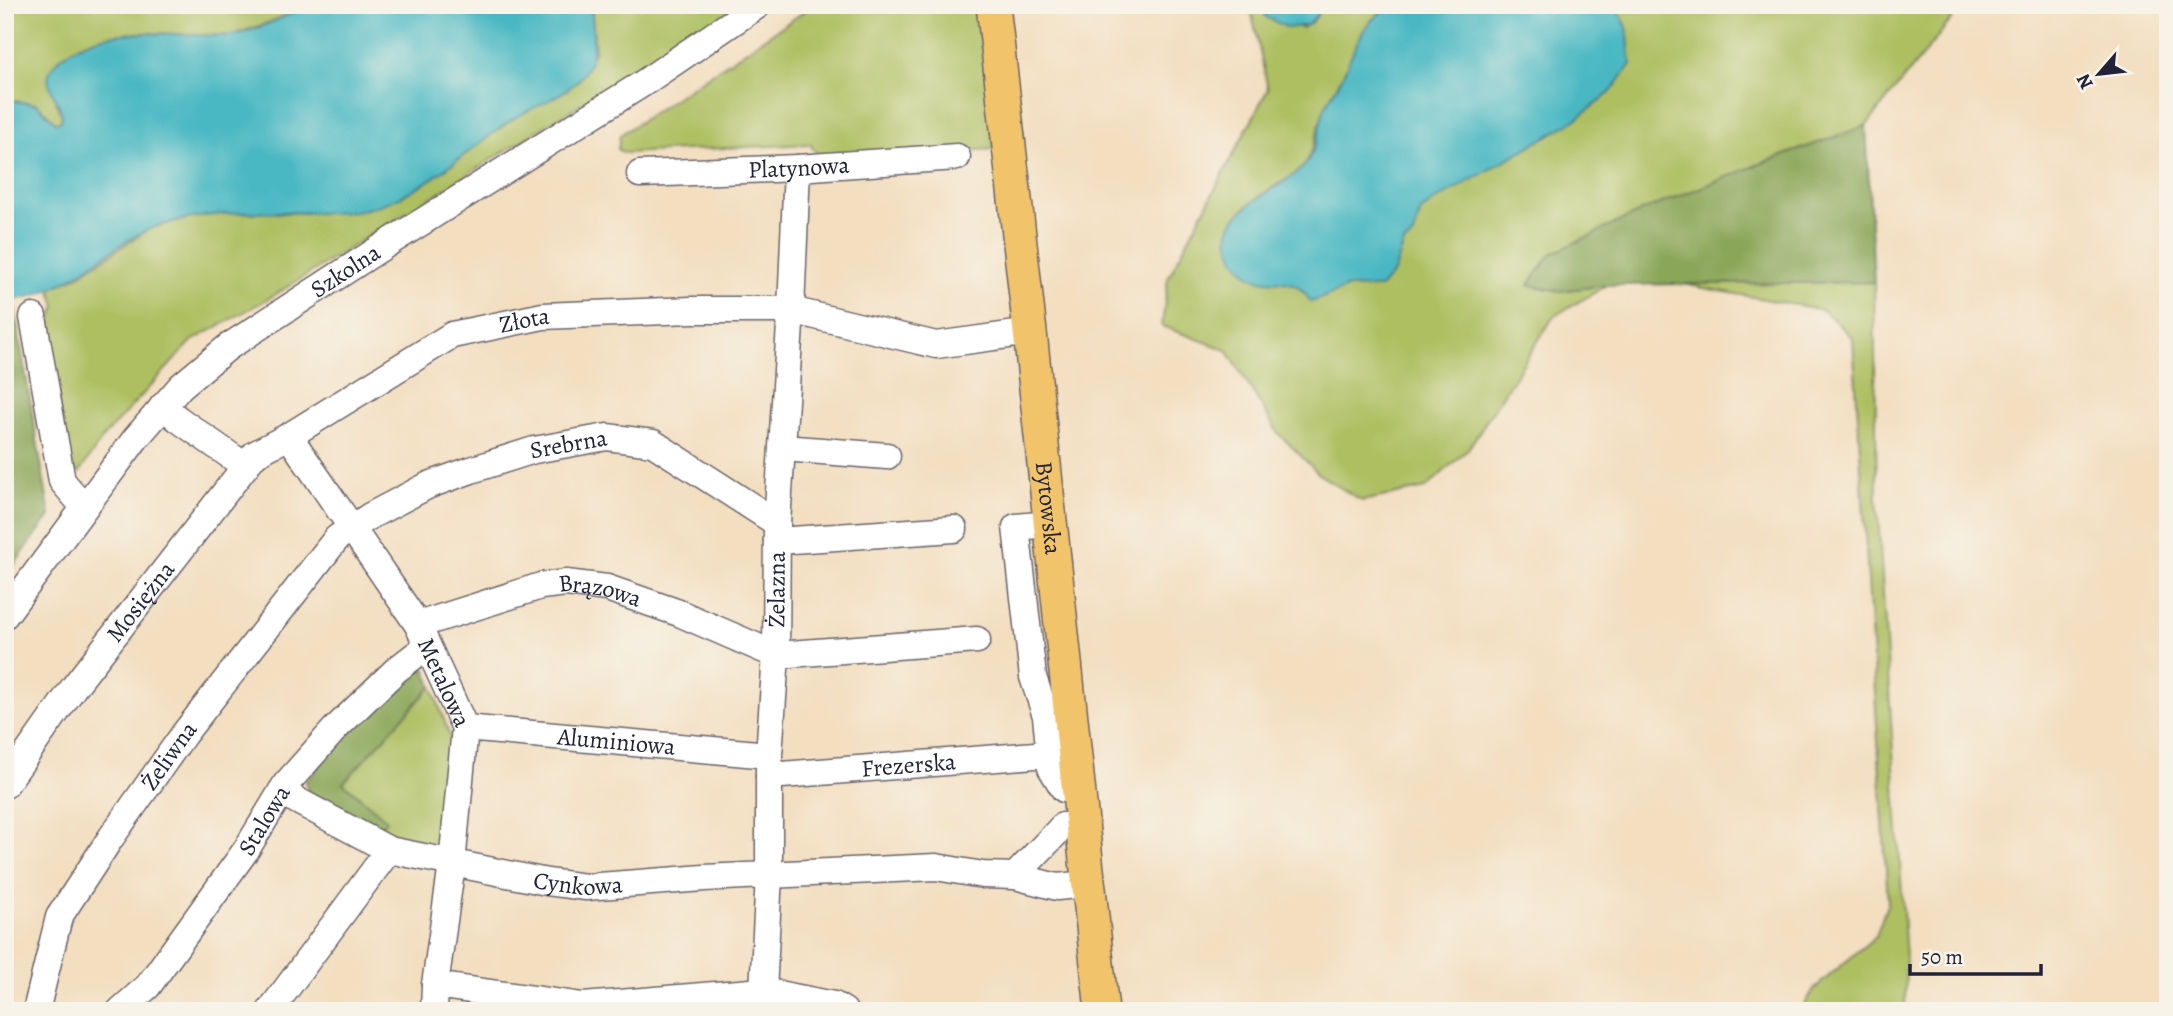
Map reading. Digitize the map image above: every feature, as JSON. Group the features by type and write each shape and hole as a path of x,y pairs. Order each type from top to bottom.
{"main road":[{"name":"Bytowska","path":"993,5 1102,1011"}],"street":[{"name":"Szkolna","path":"5,615 163,405 181,386 228,347 393,240 642,85 758,5"},
{"name":"Platynowa","path":"639,174 797,168 957,157"},
{"name":"Żelazna","path":"763,1001 769,876 769,766 776,655 777,532 797,168"},
{"name":"Złota","path":"289,436 452,335 543,316 691,310 791,310 936,345 1030,332"},
{"path":"33,317 62,481 84,507"},
{"path":"163,405 178,419 245,466"},
{"name":"Mosiężna","path":"5,785 74,687 245,466 255,454 289,436"},
{"name":"Metalowa","path":"289,436 423,636 465,728 452,864 433,1002"},
{"name":"Srebrna","path":"351,528 429,485 471,470 534,450 607,438 653,443 777,532"},
{"path":"783,449 887,456"},
{"path":"1050,524 1016,527 1033,677 1046,716 1051,768 1064,789 1078,789"},
{"name":"Żeliwna","path":"36,1011 59,917 102,850 184,734 290,595 337,538 351,528"},
{"path":"777,532 954,529"},
{"name":"Brązowa","path":"423,636 541,586 566,583 607,588 679,613 776,655"},
{"name":"Stalowa","path":"120,1011 148,986 246,849 281,792 335,729 396,670 423,636"},
{"path":"776,655 977,640"},
{"name":"Aluminiowa","path":"465,728 769,766"},
{"name":"Frezerska","path":"769,766 1048,754"},
{"name":"Cynkowa","path":"281,792 389,850 452,864 586,887 704,878 936,867 983,875 1015,876 1058,887 1087,884"},
{"path":"1015,876 1063,826 1082,825"},
{"path":"270,1011 389,850"},
{"path":"433,1002 583,1006 763,1001 834,1005 844,1011"}],"green space":[{"path":"5,5 310,5 229,36 136,33 55,101 62,115 61,121 55,122 37,104 5,100"},
{"path":"591,5 739,5 273,296 192,341 104,436 79,473 68,466 44,335 56,306 50,288 76,277 149,229 191,216 239,212 304,213 400,197 433,178 511,120 579,80 595,50"},
{"path":"814,5 981,5 994,149 823,159 811,144 625,153 618,150 620,135"},
{"path":"1250,5 1261,5 1301,28 1314,20 1320,5 1393,5 1373,19 1361,36 1326,106 1307,161 1294,175 1250,204 1236,218 1232,227 1229,243 1258,280 1294,285 1312,301 1349,287 1380,288 1394,272 1404,243 1412,237 1421,211 1575,120 1611,92 1627,27 1615,5 1963,5 1866,126 1762,163 1551,254 1529,285 1559,291 1608,285 1554,316 1468,449 1426,488 1362,501 1320,475 1278,433 1227,350 1162,326 1168,278 1268,89"},
{"path":"1866,126 1874,282 1608,285 1559,291 1529,285 1551,254 1644,210 1762,163"},
{"path":"1874,282 1877,498 1906,958 1905,1011 1853,1011 1835,1008 1830,1011 1801,1011 1814,989 1876,936 1888,902 1853,338 1823,310 1682,284"},
{"path":"5,300 13,300 50,516 5,577"},
{"path":"417,667 425,668 432,686 343,783 387,820 377,830 307,791 306,781 355,723"},
{"path":"432,686 452,742 439,840 430,847 392,838 377,830 386,820 343,783"}],"water":[{"path":"310,5 591,5 592,54 585,72 571,86 510,121 442,172 386,203 347,212 239,213 176,221 141,233 48,290 5,300 5,100 37,104 55,122 61,121 62,115 48,77 55,63 82,44 98,38 131,33 230,35 261,27"},
{"path":"1261,5 1320,5 1319,12 1308,25 1288,28 1266,17"},
{"path":"1393,5 1615,5 1627,27 1631,64 1611,92 1575,120 1421,211 1412,237 1404,243 1394,272 1380,288 1349,287 1311,302 1301,289 1293,284 1261,280 1245,272 1230,246 1229,232 1234,220 1244,209 1305,165 1315,145 1326,106 1360,36 1373,19"}]}
